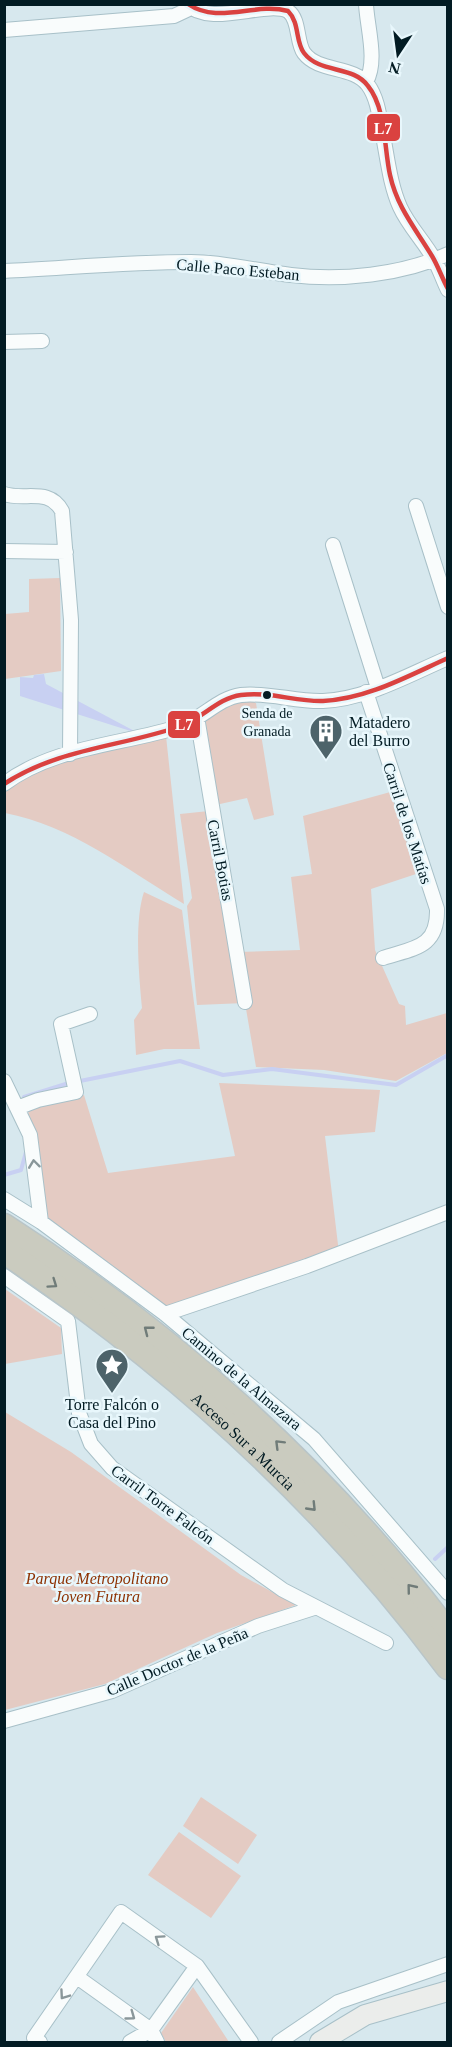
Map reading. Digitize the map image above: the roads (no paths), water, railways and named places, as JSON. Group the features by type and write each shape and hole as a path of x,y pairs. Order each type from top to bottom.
{"highway":[{"name":"Acceso Sur a Murcia","path":"4,1226 63,1266 151,1332 274,1438 338,1503 447,1633"},
{"name":"Acceso Sur a Murcia","path":"4,1251 140,1349 273,1467 371,1572 447,1667"}],"main road":[{"path":"320,2043 365,2015 447,1991"}],"street":[{"path":"366,4 370,70 366,82"},
{"path":"4,30 174,16 189,6 215,13 279,8 288,10 293,15 298,41 309,58 319,64 356,75 366,82 376,101 396,197 409,223 434,260 447,290"},
{"name":"Calle Paco Esteban","path":"4,271 193,262 294,276 334,276 388,271 434,260 447,254"},
{"path":"4,342 42,341"},
{"path":"4,494 46,497 57,503 64,519 72,650 70,754"},
{"path":"416,506 447,608"},
{"path":"333,545 372,690"},
{"path":"4,551 66,552"},
{"path":"4,784 29,769 70,754 173,728 239,696 324,701 372,690 447,658"},
{"name":"Carril de los Matías","path":"372,690 437,909 434,931 427,942 384,958"},
{"name":"Carril Botias","path":"197,717 245,1002"},
{"path":"17,1108 38,1100 76,1092 61,1024 90,1014"},
{"path":"4,1081 30,1134 41,1222"},
{"name":"Camino de la Almazara","path":"4,1199 41,1222 165,1314 314,1439 447,1593"},
{"path":"165,1314 307,1266 447,1212"},
{"name":"Carril Torre Falcón","path":"4,1276 68,1322 79,1413 91,1444 100,1456 128,1481 283,1590 314,1608 386,1643"},
{"name":"Calle Doctor de la Peña","path":"4,1721 112,1691 258,1626 314,1608"},
{"path":"37,2040 121,1912 197,1966 251,2043"},
{"path":"279,2043 338,2002 447,1964"},
{"path":"130,2043 154,2036 197,1966"},
{"path":"77,1977 154,2036"}],"water":[{"path":"44,674 46,684 140,734 20,696 20,677 33,678 34,675"}],"waterway":[{"path":"80,1081 180,1061 223,1075 272,1069 396,1085 448,1055"},
{"path":"24,1097 69,1083"},
{"path":"4,1175 21,1170 26,1152"},
{"path":"435,1559 448,1547"}],"place":[{"name":"Senda de Granada","path":"267,695"},
{"name":"Matadero del Burro","path":"326,760"},
{"name":"Torre Falcón o Casa del Pino","path":"112,1394"}],"park label":[{"name":"Parque Metropolitano Joven Futura","path":"97,1587"}]}
